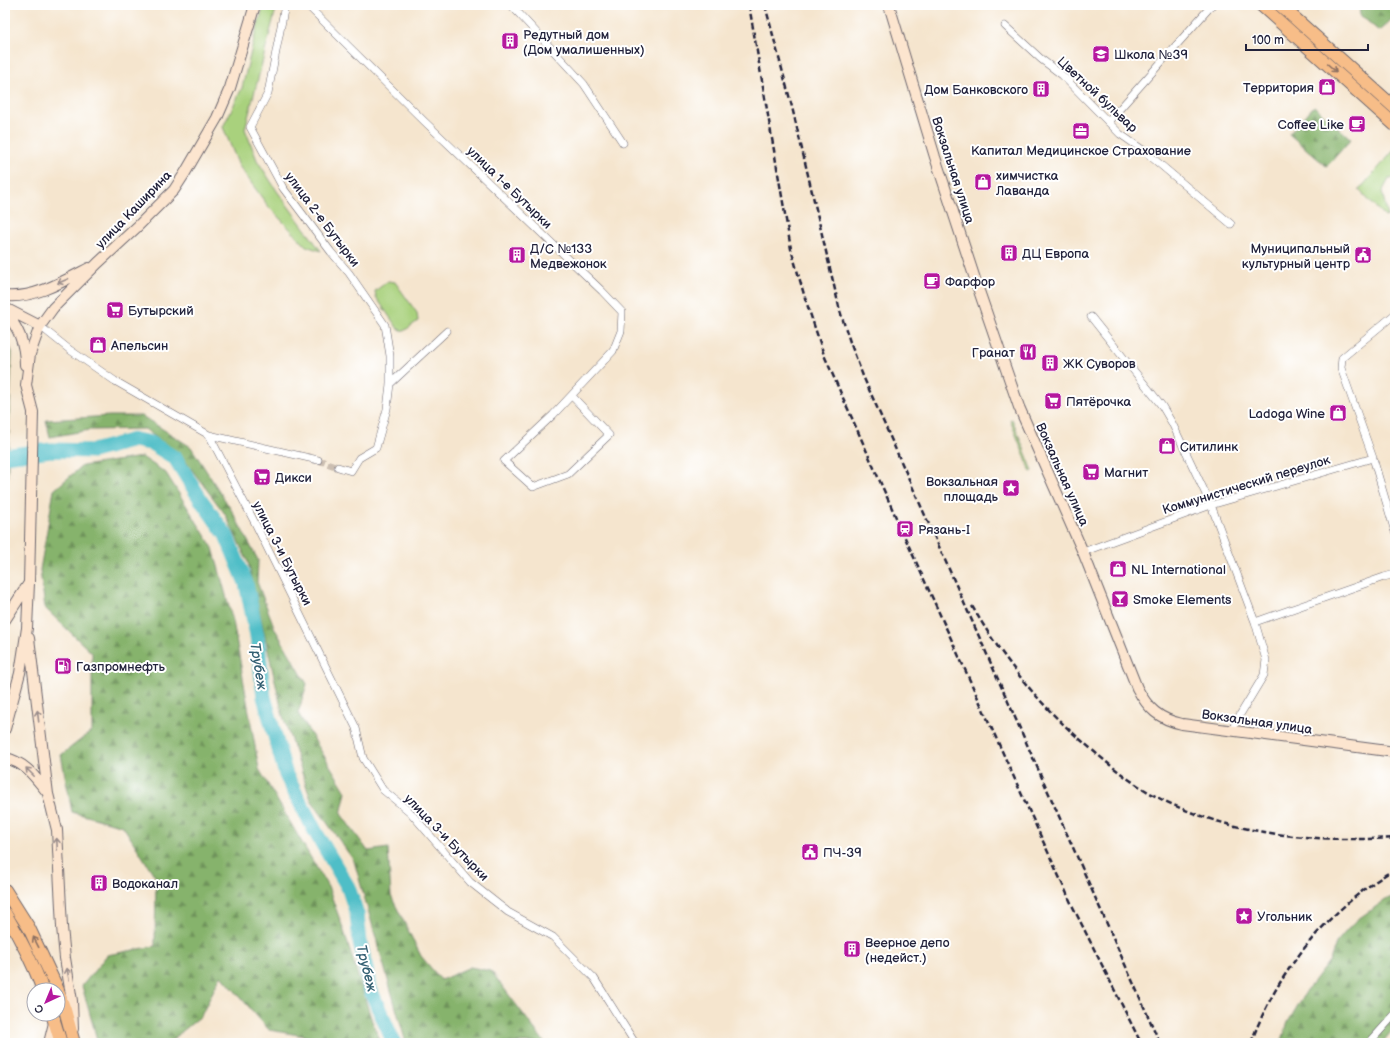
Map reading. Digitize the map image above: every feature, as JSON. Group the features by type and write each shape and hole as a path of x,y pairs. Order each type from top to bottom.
{"main road":[{"name":"улица Каширина","path":"26,385 30,354 40,326 54,308 98,263 169,195 185,173 217,118 230,88 255,5"},
{"name":"Вокзальная улица","path":"889,5 935,157 1019,407 1083,552 1138,688 1148,705 1156,713 1173,722 1395,752"},
{"path":"1261,5 1395,125"},
{"path":"1280,5 1395,108"},
{"path":"5,296 26,295 69,278 98,263"},
{"path":"5,308 40,326"},
{"path":"5,314 13,321 19,332 25,356 26,385 33,412 27,628 20,673 5,729"},
{"path":"5,620 29,583"},
{"path":"27,628 48,794 57,830 62,926 65,958 72,1001 74,1042"},
{"path":"5,758 21,764 31,772 48,794"},
{"path":"5,890 29,928 54,982"},
{"path":"5,913 25,948 40,982"},
{"path":"66,1014 74,1042"},
{"path":"49,1043 53,1022"},
{"path":"55,1022 61,1043"}],"street":[{"name":"улица 2-е Бутырки","path":"285,5 268,93 250,127 283,188 331,252 349,273 385,325 390,356 390,384 387,409 376,448 359,458 351,471 338,466"},
{"name":"улица 1-е Бутырки","path":"307,5 424,121 602,291 622,312 621,331 613,351 572,396 504,461 533,487 568,474 609,435 572,396"},
{"path":"511,5 584,84 623,143"},
{"path":"1108,122 1212,5"},
{"name":"Цветной бульвар","path":"1005,26 1041,59 1062,75 1120,134 1143,150 1231,224"},
{"path":"1395,314 1342,358 1341,368 1373,458 1395,532"},
{"path":"1091,317 1162,406 1172,423 1210,505 1256,622 1266,660 1264,674 1234,723 1233,731"},
{"path":"40,326 70,350 115,381 209,435 314,459"},
{"path":"390,384 446,331"},
{"name":"улица 3-и Бутырки","path":"209,435 256,525 356,728 363,758 383,790 410,812 470,882 508,912 553,937 594,978 635,1043"},
{"name":"Коммунистический переулок","path":"1083,552 1210,505 1373,458"},
{"path":"1256,622 1395,574"},
{"path":"1369,1043 1395,1014"}],"green space":[{"path":"264,5 277,5 245,129 257,160 277,191 321,251 306,246 268,206 239,166 223,127 242,88"},
{"path":"1359,5 1395,5 1395,18 1379,31 1360,15"},
{"path":"1314,106 1351,139 1326,166 1289,134"},
{"path":"1395,149 1395,178 1389,179 1382,192 1388,216 1385,217 1359,190"},
{"path":"388,281 395,282 417,313 418,321 404,331 398,329 376,297 375,291"},
{"path":"5,334 12,352 7,490 5,496"},
{"path":"110,416 142,416 191,447 232,511 258,560 257,582 275,629 307,684 298,713 346,792 341,814 368,851 388,848 391,896 421,956 441,980 470,967 491,971 545,1043 406,1043 354,861 311,800 283,716 248,562 225,514 183,458 145,429 90,430 50,437 46,420"},
{"path":"1012,419 1033,471 1031,472 1010,420"},
{"path":"142,457 166,473 213,548 233,621 259,769 328,887 343,928 372,1021 381,1043 346,1043 269,1030 221,975 201,1016 168,1043 98,1043 82,986 107,955 155,946 156,878 123,826 72,812 61,755 92,731 92,653 45,608 40,570 54,490 82,466"},
{"path":"1395,896 1395,1027 1382,1043 1281,1043 1288,1022 1307,990 1330,960 1336,943 1355,921 1387,899"}],"waterway":[{"name":"Трубеж","path":"5,456 51,450 93,451 134,440 151,443 175,458 201,500 226,535 246,583 257,636 264,697 286,775 316,833 348,887 357,914 360,942 371,991 394,1043"}],"tunnel":[{"path":"318,460 338,467"}],"railway":[{"path":"749,5 791,249 824,355 902,531 1072,905 1141,1043"},
{"path":"765,5 792,107 840,311 850,342 863,376 1160,1043"},
{"path":"972,606 983,625 1008,661 1050,711 1092,750 1143,789 1192,813 1249,829 1278,834 1336,839 1395,838"},
{"path":"1251,1043 1262,1016 1275,991 1308,944 1327,922 1348,903 1395,869"}],"place":[{"name":"Редутный дом (Дом умалишенных)","path":"510,41"},
{"name":"Школа №39","path":"1101,54"},
{"name":"Территория","path":"1327,87"},
{"name":"Дом Банковского","path":"1041,89"},
{"name":"Coffee Like","path":"1357,124"},
{"name":"Капитал Медицинское Страхование","path":"1081,131"},
{"name":"химчистка Лаванда","path":"983,182"},
{"name":"ДЦ Европа","path":"1009,253"},
{"name":"Д/С №133 Медвежонок","path":"517,255"},
{"name":"Муниципальный культурный центр","path":"1363,255"},
{"name":"Фарфор","path":"932,281"},
{"name":"Бутырский","path":"115,310"},
{"name":"Апельсин","path":"98,345"},
{"name":"Гранат","path":"1028,352"},
{"name":"ЖК Суворов","path":"1050,363"},
{"name":"Пятёрочка","path":"1053,401"},
{"name":"Ladoga Wine","path":"1338,413"},
{"name":"Ситилинк","path":"1167,446"},
{"name":"Магнит","path":"1091,472"},
{"name":"Дикси","path":"262,477"},
{"name":"Вокзальная площадь","path":"1011,488"},
{"name":"Рязань-I","path":"905,529"},
{"name":"NL International","path":"1118,569"},
{"name":"Smoke Elements","path":"1120,599"},
{"name":"Газпромнефть","path":"63,666"},
{"name":"ПЧ-39","path":"810,852"},
{"name":"Водоканал","path":"99,883"},
{"name":"Угольник","path":"1244,916"},
{"name":"Веерное депо (недейст.)","path":"852,949"}]}
